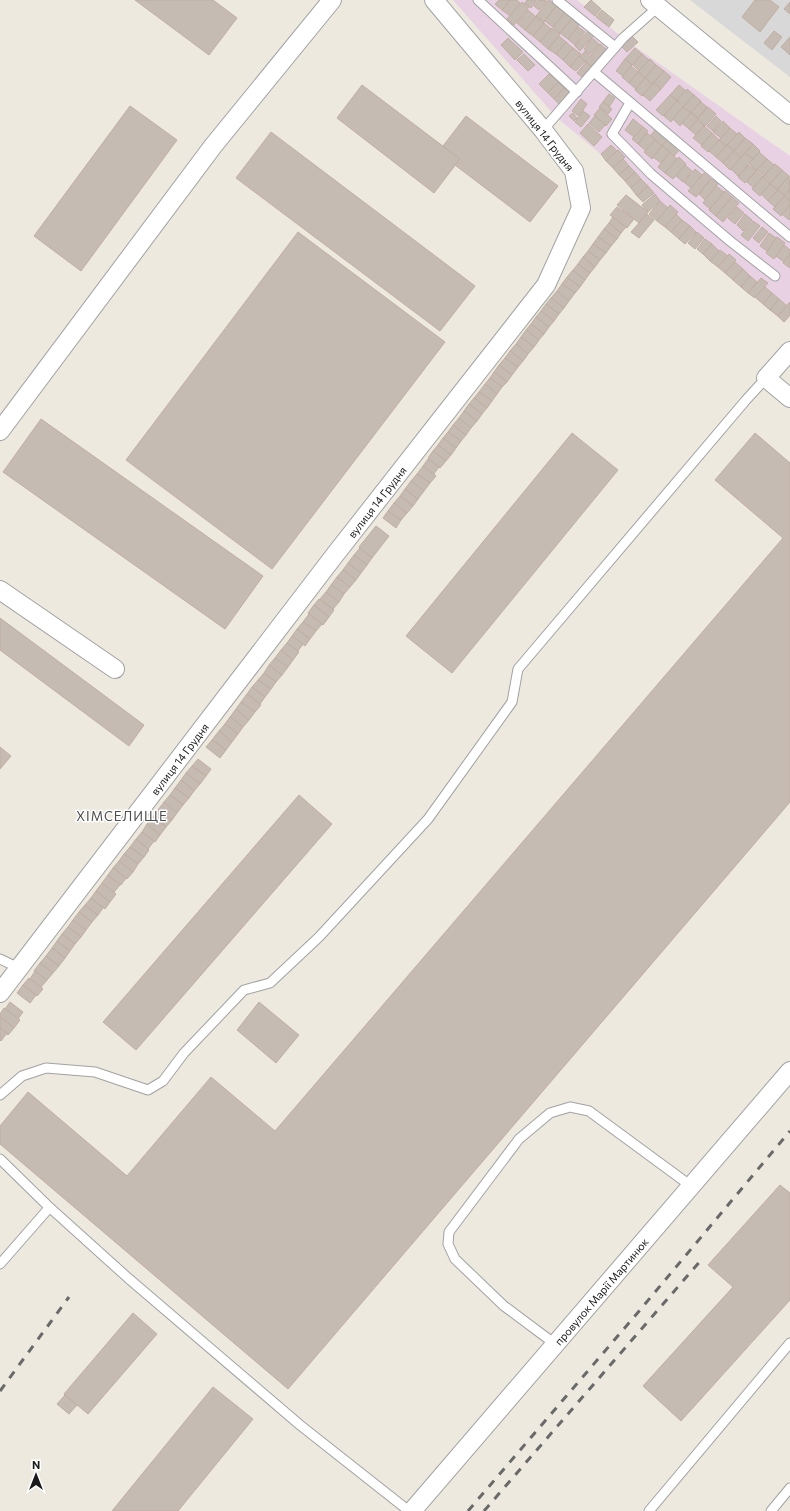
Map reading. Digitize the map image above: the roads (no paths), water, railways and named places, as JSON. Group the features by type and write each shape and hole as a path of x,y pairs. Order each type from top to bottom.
{"street":[{"path":"0,431 213,146 332,0"},
{"name":"вулиця 14 Грудня","path":"0,993 334,556 546,285 581,208 574,170 543,130 434,0"},
{"path":"657,2 790,115"},
{"path":"790,351 766,378 790,398"},
{"path":"0,590 115,669"},
{"name":"провулок Марії Мартинюк","path":"412,1511 790,1071"}],"lane":[{"path":"478,0 577,92"},
{"path":"557,0 615,47"},
{"path":"543,130 623,38 657,2"},
{"path":"594,72 790,237"},
{"path":"630,103 612,134 657,179 730,241 775,276"},
{"path":"0,1095 22,1076 46,1068 95,1072 148,1090 163,1081 184,1054 244,990 270,983 319,937 428,818 512,702 518,669 740,406 766,378"},
{"path":"0,959 19,968"},
{"path":"555,1344 504,1306 471,1276 456,1259 448,1244 449,1232 518,1139 550,1113 570,1107 589,1111 691,1186"},
{"path":"0,1159 49,1208 128,1278 300,1425 409,1511"},
{"path":"0,1264 49,1208"},
{"path":"649,1511 790,1343"},
{"path":"771,1511 790,1488"}],"railway":[{"path":"468,1511 640,1310 790,1131"},
{"path":"484,1511 702,1259"},
{"path":"0,1391 69,1297"}],"district":[{"name":"ХІМСЕЛИЩЕ","path":"122,816"}]}
